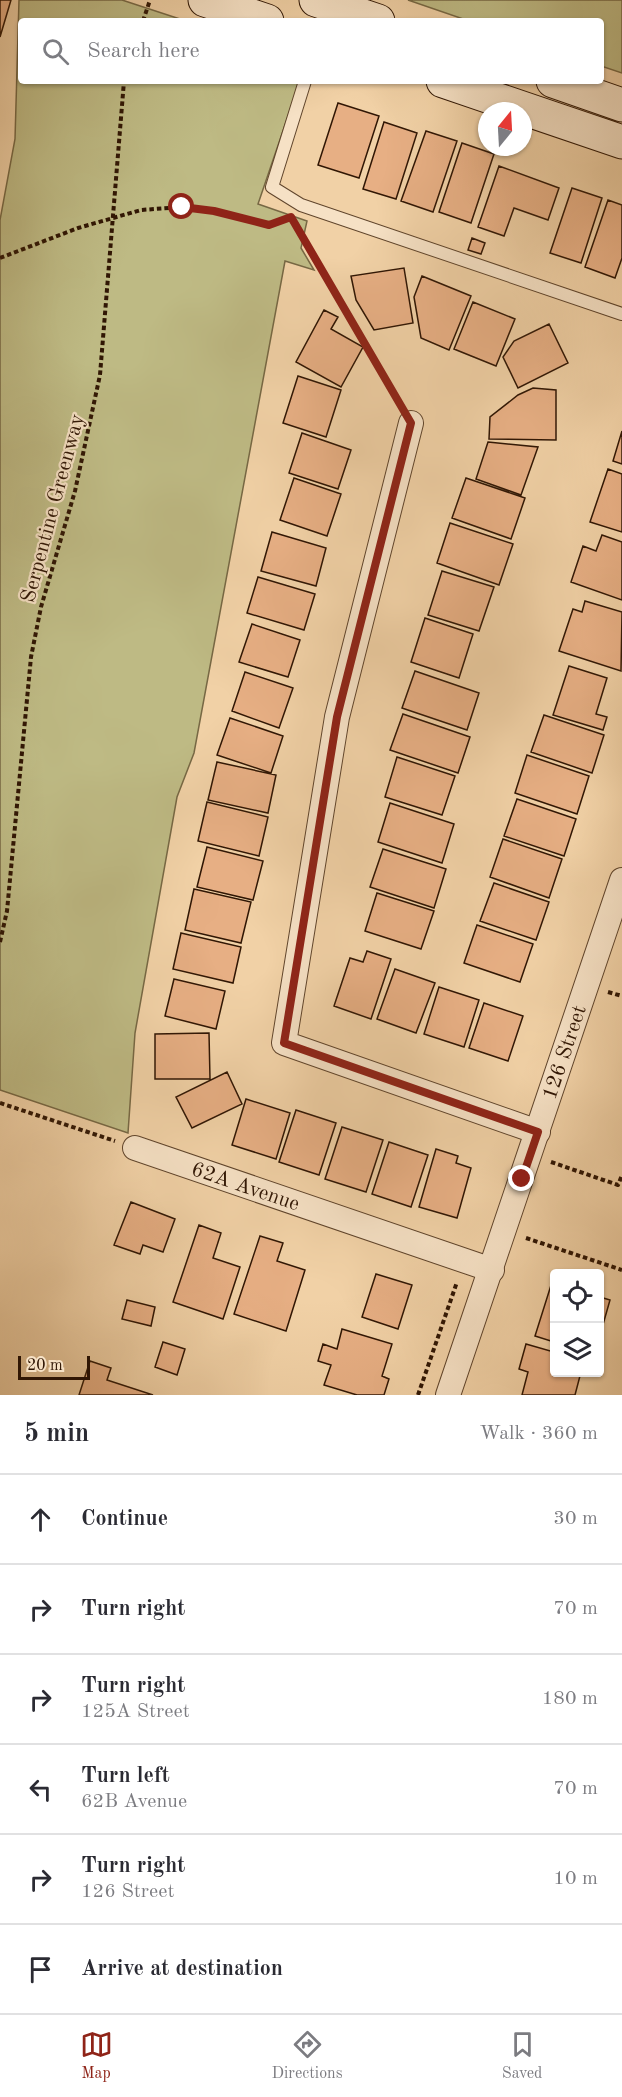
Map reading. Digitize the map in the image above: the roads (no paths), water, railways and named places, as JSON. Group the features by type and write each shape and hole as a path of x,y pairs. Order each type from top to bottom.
{"main road":[{"path":"206,0 258,18"},
{"path":"316,0 369,18"},
{"path":"452,84 622,142"},
{"path":"562,84 622,105"}],"street":[{"path":"411,423 337,717 284,1043 538,1132"},
{"name":"126 Street","path":"448,1395 622,881"},
{"name":"62A Avenue","path":"135,1148 492,1270"}],"lane":[{"path":"304,84 272,187 301,205 622,314"}]}
